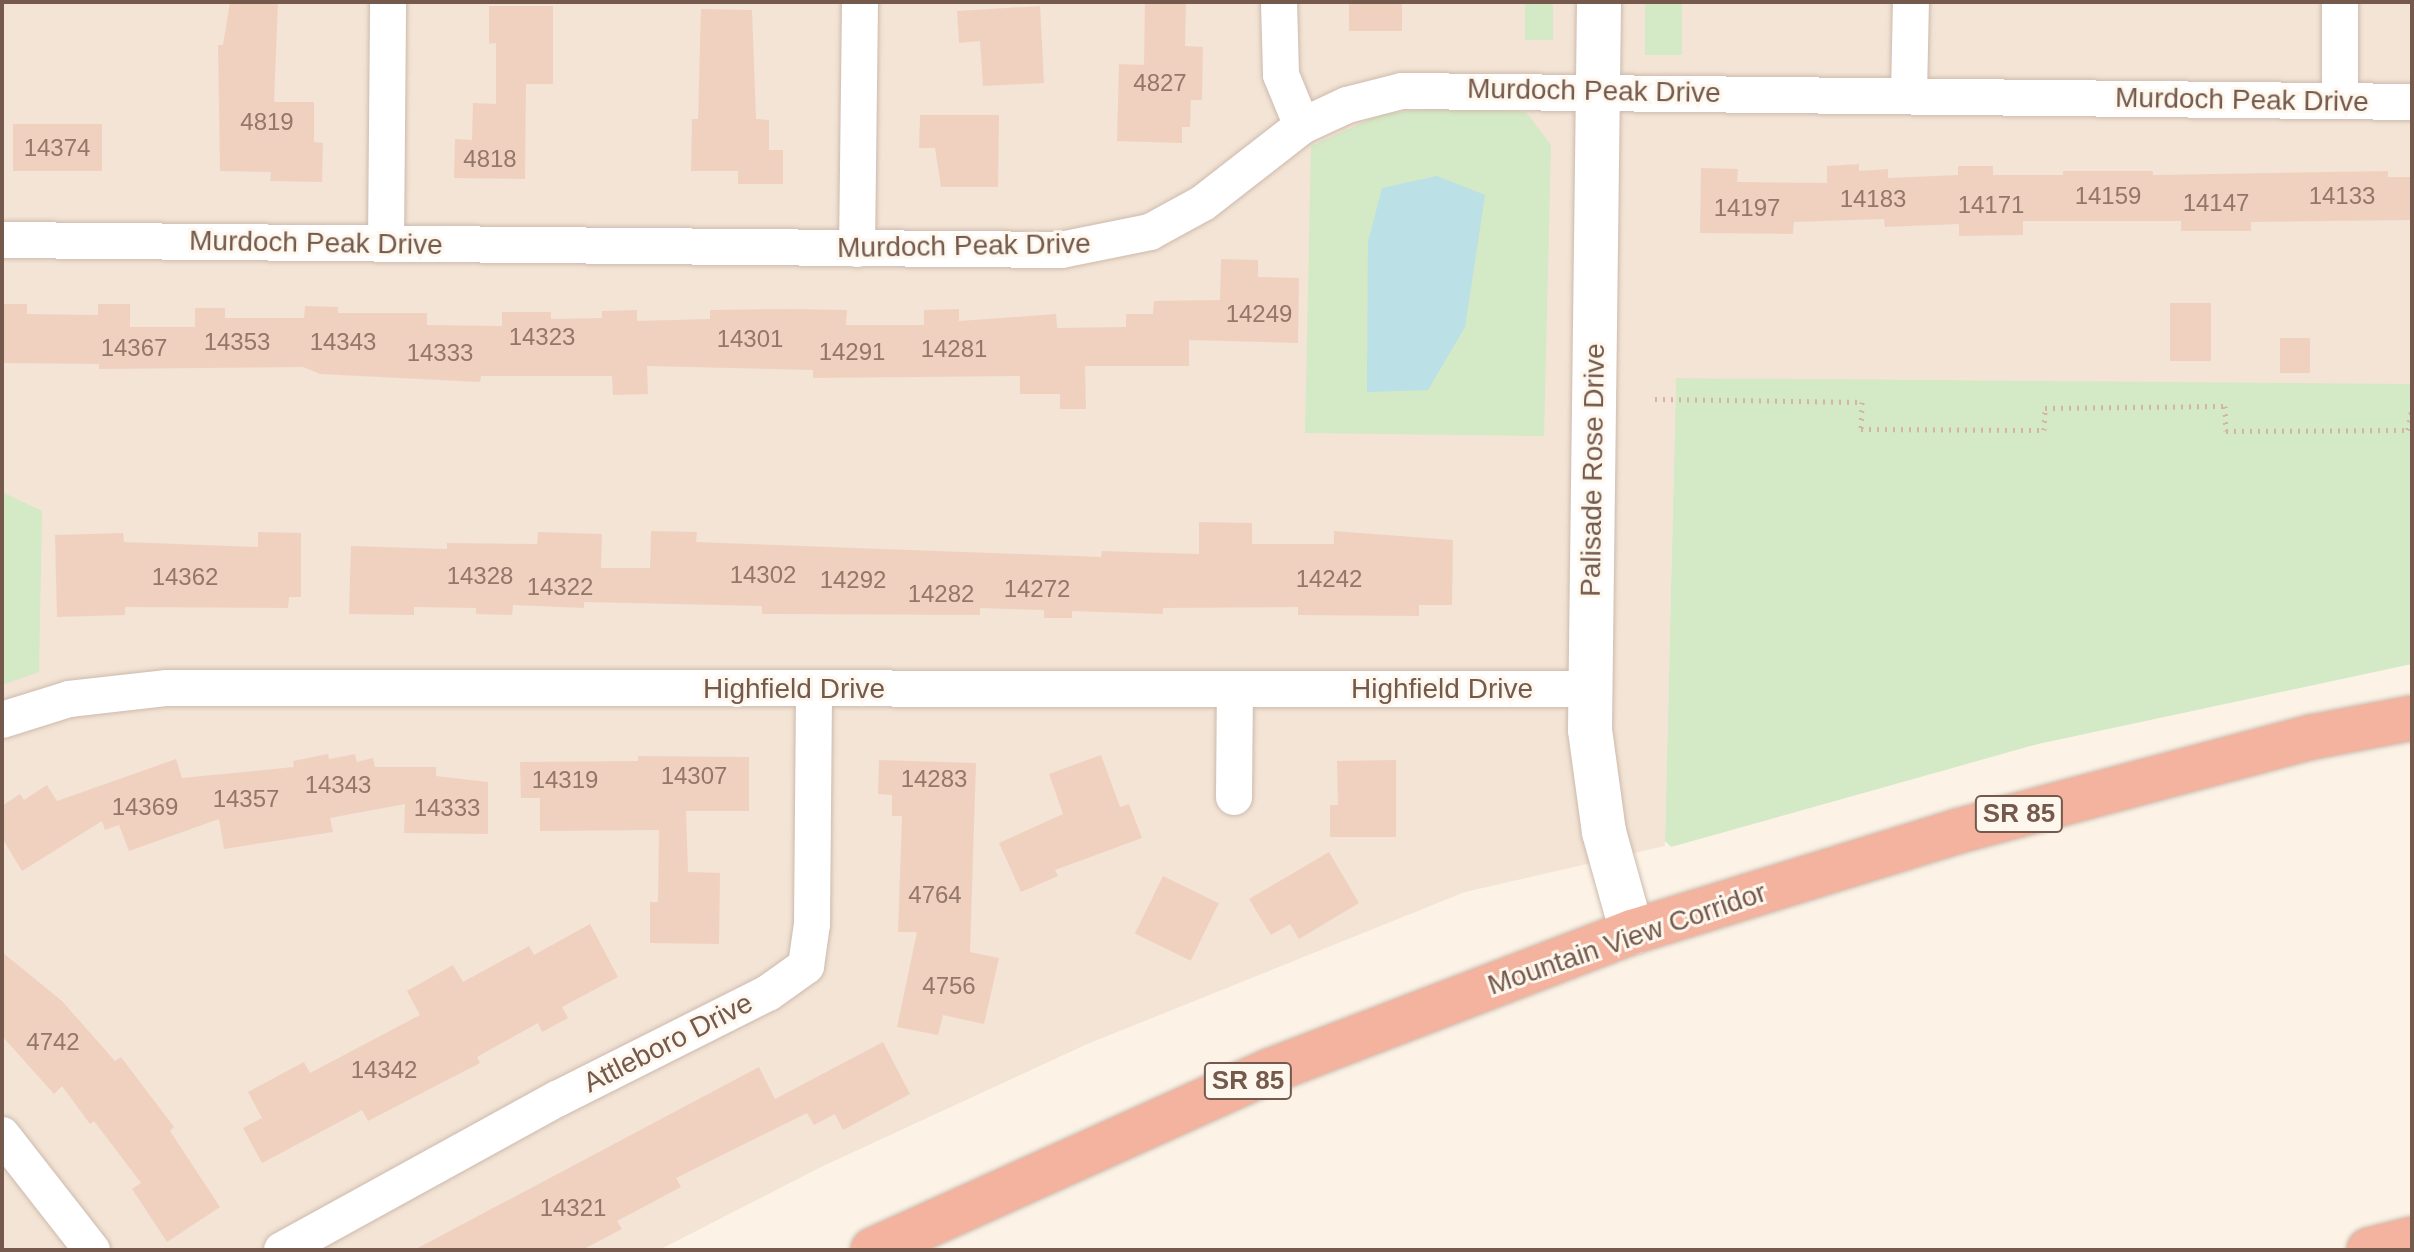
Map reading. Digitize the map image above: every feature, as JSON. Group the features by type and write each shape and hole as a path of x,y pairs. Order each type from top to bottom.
{"highway":[{"name":"Mountain View Corridor","path":"873,1250 1270,1071 1632,932 1958,831 2312,737 2412,718"},
{"path":"2369,1250 2412,1239"}],"street":[{"path":"386,244 388,2"},
{"path":"857,249 860,2"},
{"path":"1279,2 1281,75 1302,126"},
{"name":"Palisade Rose Drive","path":"1599,2 1589,689 1597,798 1632,932"},
{"path":"1909,95 1911,2"},
{"path":"2340,2 2340,101"},
{"name":"Murdoch Peak Drive","path":"2,240 1061,250 1120,241 1150,232 1203,203 1302,126 1347,105 1402,91 1598,89 2412,102"},
{"name":"Highfield Drive","path":"2,720 69,699 167,688 1589,689"},
{"name":"Attleboro Drive","path":"282,1250 557,1099 775,989 806,966 812,924 814,689"},
{"path":"1234,797 1235,689"},
{"path":"2,1135 92,1250"}],"path":[{"path":"1655,399 1862,402 1861,429 2044,430 2045,408 2225,406 2226,431 2408,430 2412,407"}],"shaded area":[{"path":"2,2 2412,2 2412,387 1676,378 1665,846 1465,892 1085,1045 821,1167 659,1250 2,1250"}],"green space":[{"path":"1525,2 1553,2 1553,40 1525,40"},
{"path":"1645,2 1682,2 1682,55 1645,55"},
{"path":"1455,106 1526,112 1551,145 1544,436 1305,433 1311,146 1382,114"},
{"path":"1676,378 2412,384 2412,664 2038,744 1671,847 1665,841"},
{"path":"2,492 42,511 39,672 2,685"}],"water":[{"path":"1437,176 1485,195 1465,327 1428,390 1367,392 1368,242 1382,188"}],"building":[{"path":"230,2 278,2 274,102 314,102 314,142 323,143 322,182 270,181 271,172 220,171 218,45 223,45"},
{"path":"1145,2 1186,2 1185,46 1203,47 1202,100 1191,100 1190,127 1182,127 1182,143 1117,141 1119,64 1144,65"},
{"path":"1349,2 1402,2 1402,31 1349,31"},
{"path":"489,6 553,6 553,84 526,84 525,179 454,178 455,139 472,140 473,103 496,104 496,43 489,44"},
{"path":"1040,6 1044,83 983,86 980,41 959,43 957,11"},
{"path":"701,9 752,10 756,119 769,120 769,150 783,150 783,184 738,184 738,171 691,171 692,119 698,119"},
{"path":"920,115 999,115 998,187 941,187 935,148 919,148"},
{"path":"13,124 102,124 102,171 13,171"},
{"path":"1859,164 1859,171 1888,169 1888,178 1958,175 1958,166 1993,166 1993,175 2063,175 2063,171 2153,171 2153,175 2388,171 2388,177 2412,177 2412,220 2251,222 2251,231 2181,231 2181,221 2023,221 2023,235 1959,236 1959,224 1885,227 1884,219 1794,222 1793,234 1700,233 1701,168 1738,169 1737,182 1827,183 1827,166"},
{"path":"1221,259 1258,260 1258,277 1299,278 1298,343 1189,340 1189,366 1085,366 1086,409 1060,409 1060,394 1020,394 1020,376 813,378 813,370 647,366 648,394 613,395 612,376 481,376 480,382 320,374 303,367 99,369 99,364 2,363 2,304 27,304 27,314 98,315 98,304 130,304 130,327 195,327 195,308 225,308 225,318 304,318 305,306 338,307 338,313 427,313 427,325 502,326 502,312 551,312 551,319 602,318 602,311 637,310 637,321 710,319 710,310 790,309 847,310 846,325 924,325 924,310 959,309 959,321 1056,314 1057,328 1126,327 1126,314 1153,314 1154,301 1220,300"},
{"path":"2170,303 2211,303 2211,361 2170,361"},
{"path":"2280,338 2310,338 2310,373 2280,373"},
{"path":"1199,522 1252,523 1252,544 1334,544 1334,531 1453,540 1452,605 1419,605 1419,616 1298,615 1298,607 1163,608 1163,614 1072,611 1072,618 1044,618 1044,610 980,608 980,615 762,614 762,606 584,602 584,608 513,605 512,615 476,614 476,608 414,607 414,615 349,614 351,546 447,549 447,543 537,544 538,532 602,534 601,568 650,568 651,531 697,532 696,542 1101,557 1102,551 1199,554"},
{"path":"258,532 301,533 301,597 289,597 288,608 125,607 125,615 57,617 55,535 123,533 124,542 258,547"},
{"path":"328,754 329,759 355,754 357,762 373,758 375,767 436,767 436,776 488,782 488,834 404,833 405,804 330,818 333,832 224,849 219,819 129,851 119,825 105,830 102,821 22,871 2,838 2,806 20,794 24,800 47,785 57,801 176,759 182,778 294,767 293,761"},
{"path":"1101,755 1120,807 1129,804 1142,838 1055,870 1058,876 1021,892 999,843 1063,814 1049,774"},
{"path":"638,756 749,757 749,811 686,811 688,872 720,873 719,944 650,943 650,902 658,902 659,830 540,831 540,798 521,798 520,762 638,761"},
{"path":"879,760 976,763 970,952 999,958 984,1024 943,1015 938,1035 897,1027 917,932 898,932 902,816 892,816 892,795 878,794"},
{"path":"1396,760 1396,837 1330,837 1330,805 1338,805 1337,761"},
{"path":"1329,852 1359,903 1299,939 1290,924 1271,935 1249,899"},
{"path":"1163,876 1219,903 1191,961 1135,934"},
{"path":"590,924 618,977 562,1007 568,1018 542,1032 538,1023 477,1057 480,1063 368,1121 362,1110 262,1163 243,1128 262,1118 248,1092 304,1062 310,1073 420,1015 407,991 453,965 463,982 529,946 534,955"},
{"path":"2,952 62,1001 115,1061 121,1057 174,1127 170,1131 220,1207 167,1242 132,1189 141,1183 94,1121 90,1124 62,1086 54,1094 2,1036"},
{"path":"883,1042 910,1094 843,1130 835,1114 814,1125 807,1113 676,1178 681,1187 617,1221 622,1229 582,1250 414,1250 759,1067 775,1099"}]}
